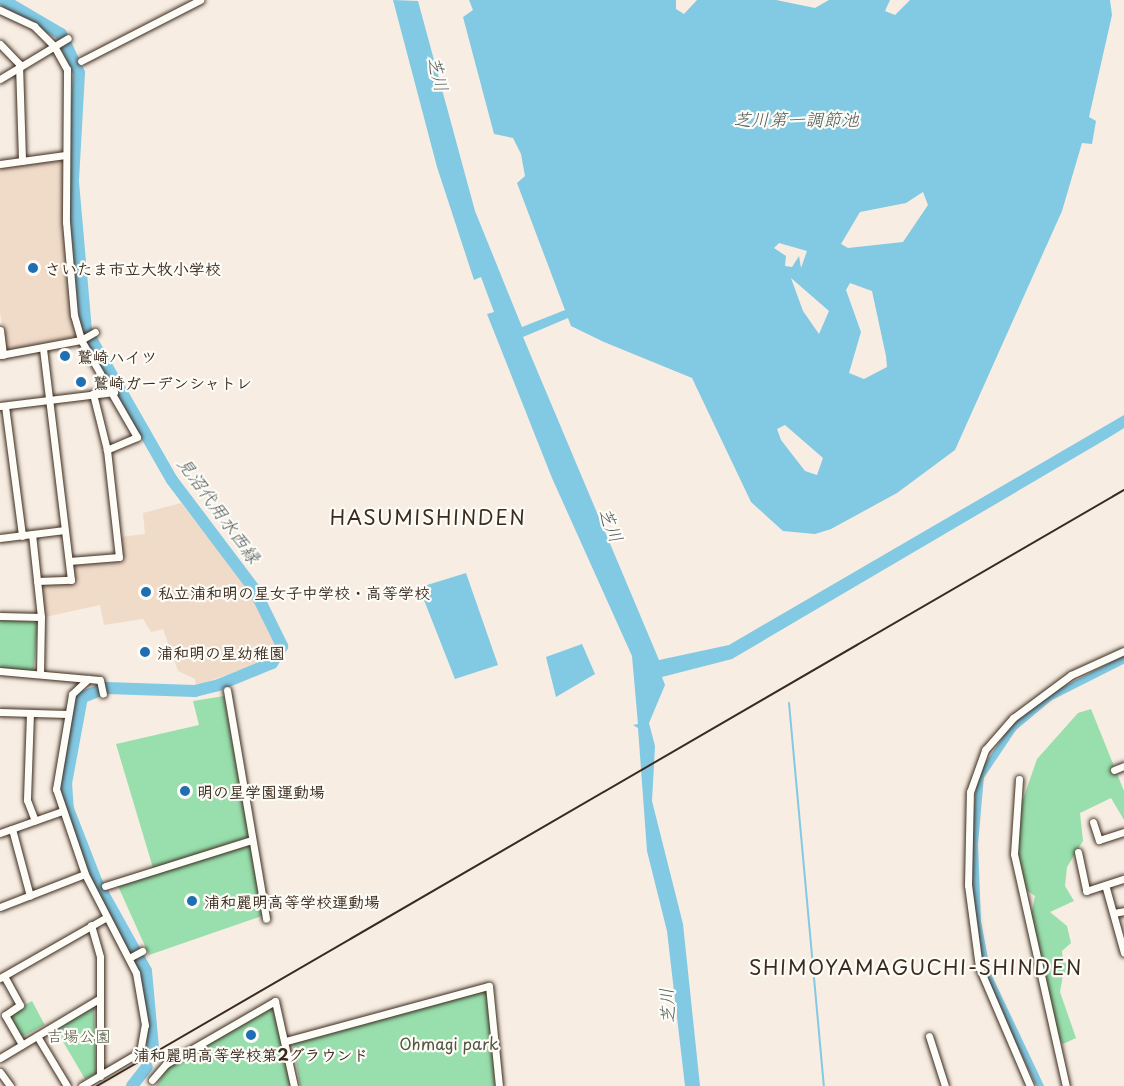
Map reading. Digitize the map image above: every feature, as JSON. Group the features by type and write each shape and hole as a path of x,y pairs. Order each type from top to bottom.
{"street":[{"path":"81,62 200,0"},
{"path":"0,10 61,42 67,69 65,155 69,257 84,339 137,437 107,450"},
{"path":"0,79 19,64 61,42"},
{"path":"0,44 19,64 22,161"},
{"path":"0,164 65,155"},
{"path":"0,330 2,355 84,339 95,332"},
{"path":"37,581 71,580 43,348"},
{"path":"22,536 2,406 114,392"},
{"path":"69,561 118,557 107,450 93,394"},
{"path":"0,538 65,530"},
{"path":"32,534 41,617 40,672"},
{"path":"0,616 41,617"},
{"path":"1030,1086 979,967 968,885 970,792 985,750 1012,718 1071,675 1124,651"},
{"path":"0,671 40,672 100,680 103,694"},
{"path":"82,1086 140,1052 145,1024 129,958 105,918 85,874 62,811 56,779 72,694 88,679"},
{"path":"226,690 266,919"},
{"path":"0,712 68,714"},
{"path":"30,713 27,800 35,821"},
{"path":"1114,770 1124,766"},
{"path":"1019,779 1014,854 1065,1086"},
{"path":"0,833 62,811"},
{"path":"1093,822 1099,840 1124,832"},
{"path":"12,829 30,896"},
{"path":"105,886 252,840"},
{"path":"1077,852 1086,891 1106,888 1124,879"},
{"path":"0,907 85,874"},
{"path":"1106,888 1124,952"},
{"path":"1114,914 1124,911"},
{"path":"22,1045 5,1015 20,1005 2,977 105,918"},
{"path":"91,925 100,957 100,1076"},
{"path":"129,958 142,951"},
{"path":"286,1041 489,986 499,1086"},
{"path":"0,1058 99,999"},
{"path":"152,1080 166,1064 274,1001 286,1041 294,1086"},
{"path":"37,1036 67,1086"},
{"path":"929,1036 945,1086"},
{"path":"0,1072 10,1086"}],"shaded area":[{"name":"さいたま市立大牧小学校","path":"63,160 71,315 78,336 7,351 0,313 0,166"},
{"name":"私立浦和明の星女子中学校・高等学校","path":"181,503 257,599 277,643 275,655 265,661 196,686 195,679 178,671 163,629 151,632 143,619 104,625 100,605 45,617 40,586 74,584 74,563 122,559 120,537 145,534 143,513"}],"green space":[{"path":"0,619 38,622 33,672 0,669"},
{"name":"明の星学園運動場","path":"224,696 249,837 153,868 116,744 199,725 193,701"},
{"path":"1091,709 1124,791 1124,820 1111,798 1080,813 1083,841 1067,867 1065,886 1074,901 1050,912 1067,926 1071,943 1062,951 1063,962 1073,966 1063,975 1060,992 1076,1038 1063,1044 1054,1031 1030,920 1035,896 1026,890 1018,853 1020,808 1037,759 1078,713"},
{"name":"浦和麗明高等学校運動場","path":"250,844 262,916 149,955 118,886"},
{"name":"Ohmagi park","path":"487,990 495,1086 300,1086 293,1043"},
{"path":"32,1001 45,1025 22,1037 9,1013"},
{"name":"吉場公園","path":"94,1005 96,1074 85,1079 55,1028"},
{"name":"浦和麗明高等学校第2グラウンド","path":"276,1006 290,1086 156,1086 170,1065"}],"water":[{"name":"芝川第一調節池","path":"393,0 418,1 475,211 522,327 565,310 517,183 525,176 521,154 513,138 494,134 463,17 473,10 469,0 676,0 676,9 684,14 697,0 776,0 815,8 829,0 890,0 885,11 895,15 910,0 1110,0 1112,15 1089,117 1096,121 1092,144 1082,143 1062,211 955,450 897,493 831,529 815,534 783,531 751,502 692,378 604,342 571,326 568,318 523,337 659,660 729,645 1124,415 1124,428 1108,438 732,659 662,677 665,685 649,723 655,746 652,801 683,924 700,1086 685,1086 667,931 647,851 638,728 633,725 638,724 632,656 552,478 487,314 494,312 481,277 474,280 437,167","holes":["923,192 928,205 903,242 848,248 841,244 860,212 906,203","779,243 807,251 801,268 799,256 792,267 785,266 786,256 774,248","791,278 829,311 819,334 803,311","850,283 872,291 886,356 887,367 864,379 849,373 861,332 846,290","785,425 823,458 817,475 805,471 781,440 777,429"]},
{"path":"466,573 498,665 455,679 422,595 424,586"},
{"path":"582,644 595,674 556,697 546,657"}],"waterway":[{"name":"見沼代用水西縁","path":"3,0 61,34 79,73 73,182 86,330 172,480 254,589 282,646 272,663 219,685 195,691 106,688 82,697 66,783 68,809 96,881 146,971 153,1048"},
{"path":"1040,1086 987,974 977,921 974,844 980,776 1013,727 1049,697 1124,659"},
{"path":"789,703 824,1086"},
{"name":"見沼代用水西縁","path":"132,1086 147,1067"}],"railway":[{"path":"97,1086 1124,490"}],"place":[{"name":"さいたま市立大牧小学校","path":"33,268"},
{"name":"鷲崎ハイツ","path":"65,356"},
{"name":"鷲崎ガーデンシャトレ","path":"81,382"},
{"name":"私立浦和明の星女子中学校・高等学校","path":"146,592"},
{"name":"浦和明の星幼稚園","path":"145,652"},
{"name":"明の星学園運動場","path":"185,791"},
{"name":"浦和麗明高等学校運動場","path":"192,901"},
{"name":"浦和麗明高等学校第2グラウンド","path":"251,1035"}],"district":[{"name":"HASUMISHINDEN","path":"428,517"},
{"name":"SHIMOYAMAGUCHI-SHINDEN","path":"916,967"}],"water label":[{"name":"芝川","path":"438,74"},
{"name":"芝川","path":"611,525"},
{"name":"芝川","path":"667,1006"}]}
